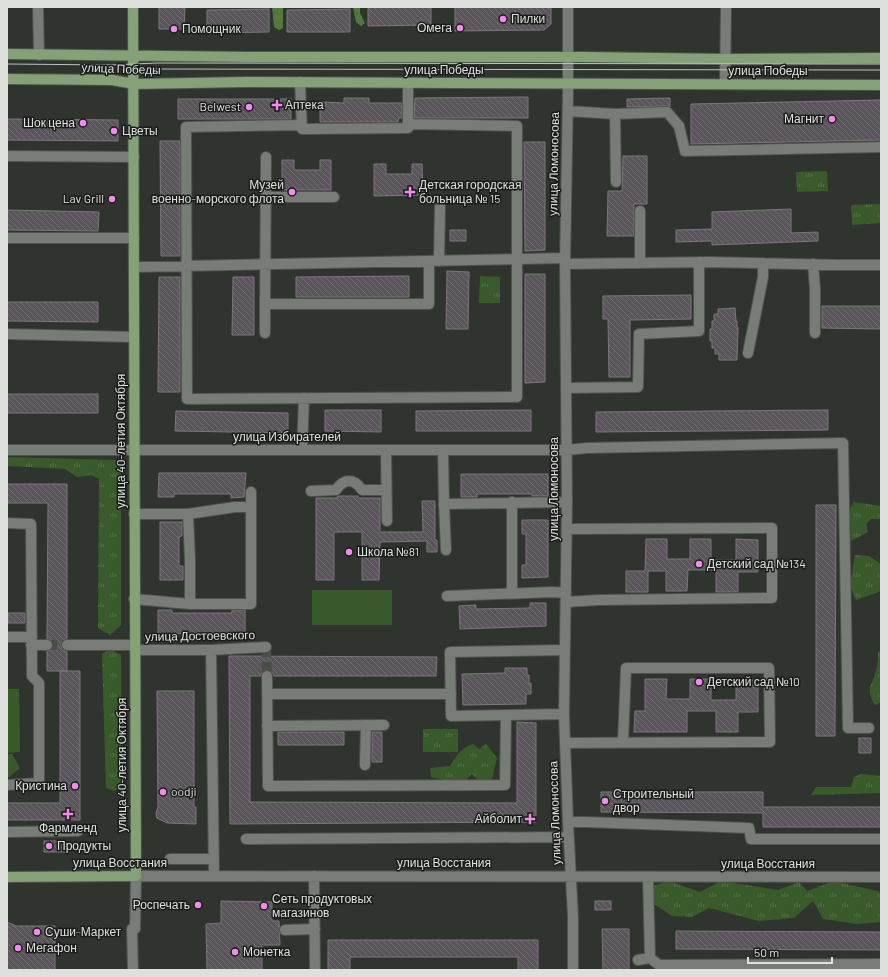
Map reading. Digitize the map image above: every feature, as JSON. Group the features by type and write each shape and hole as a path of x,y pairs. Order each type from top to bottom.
{"main road":[{"name":"улица 40-летия Октября","path":"133,7 136,876"},
{"name":"улица Победы","path":"7,54 726,59 881,58"},
{"name":"улица Победы","path":"7,79 112,80 134,84 300,82 881,85"},
{"name":"улица Восстания","path":"7,876 136,876"}],"street":[{"path":"38,7 39,55"},
{"name":"улица Ломоносова","path":"568,7 568,111 565,261 567,502 564,714 571,876 573,970"},
{"path":"725,84 726,7"},
{"path":"300,82 302,129 408,128 408,83"},
{"path":"568,111 615,114 667,112 679,126 685,151 881,147"},
{"path":"615,114 616,182"},
{"path":"302,125 186,127 187,399 517,397 517,126 408,124"},
{"path":"7,156 134,157"},
{"path":"265,333 266,158"},
{"path":"265,197 334,197"},
{"path":"265,304 429,304 440,208"},
{"path":"640,212 640,263"},
{"path":"7,238 134,238"},
{"path":"134,267 517,259 640,263 699,262 881,265"},
{"path":"566,388 638,387 640,334 699,331 699,262"},
{"path":"748,353 763,277 763,263"},
{"path":"813,264 815,288 815,333"},
{"path":"7,334 134,337"},
{"path":"302,450 304,398"},
{"name":"улица Избирателей","path":"7,450 567,450 594,448 843,443 848,728 869,728"},
{"path":"386,450 387,521"},
{"path":"443,450 446,550"},
{"path":"311,491 336,490 339,485 349,481 355,482 362,490 386,490"},
{"path":"134,599 190,604 251,604 251,492"},
{"path":"512,502 512,594"},
{"path":"444,504 567,502"},
{"path":"134,514 188,514 234,507 252,507"},
{"path":"188,514 190,604"},
{"path":"7,523 31,524 32,676 39,683 39,784 7,785"},
{"path":"447,596 512,594 598,600 772,598 772,528 566,528"},
{"path":"7,637 47,645"},
{"name":"улица Достоевского","path":"67,645 211,650 266,647"},
{"path":"211,650 214,876"},
{"path":"564,714 451,716 450,652 565,650"},
{"path":"565,743 770,742 769,668 626,668 623,742"},
{"path":"266,676 268,786 505,785 506,715"},
{"path":"267,694 451,694"},
{"path":"365,765 366,725"},
{"path":"267,726 384,725"},
{"path":"568,822 749,828 750,839 881,839"},
{"path":"7,832 78,831"},
{"path":"246,839 569,837"},
{"path":"170,859 213,859"},
{"path":"133,970 132,929 135,929 136,876"},
{"name":"улица Восстания","path":"136,876 881,877"},
{"path":"314,876 315,970"},
{"path":"648,877 650,958"},
{"path":"285,930 315,929"},
{"path":"638,960 650,958 659,965 694,968 881,964"}],"green space":[{"path":"272,7 283,7 283,28 279,30 274,27"},
{"path":"353,7 360,7 360,13 365,23 361,26 356,22"},
{"path":"827,171 828,191 797,192 796,172"},
{"path":"881,204 881,223 852,225 851,205"},
{"path":"480,276 500,277 500,303 479,303"},
{"path":"7,457 117,460 121,467 121,625 110,635 98,628 99,479 91,475 77,477 65,469 7,466"},
{"path":"854,502 881,506 881,519 871,519 866,524 868,532 851,541 850,509"},
{"path":"855,555 869,556 881,564 881,589 879,592 856,600 850,586"},
{"path":"312,590 392,590 392,625 312,625"},
{"path":"110,649 121,655 122,787 114,791 106,788 102,654"},
{"path":"881,651 881,702 875,705 870,695 870,687 877,669 878,652"},
{"path":"7,689 19,689 20,752 7,753"},
{"path":"423,729 458,729 458,752 423,752"},
{"path":"473,744 479,749 486,744 497,758 492,779 479,781 472,774 464,782 452,782 431,777 430,768 450,766 462,750"},
{"path":"7,754 12,754 20,768 9,777 7,777"},
{"path":"861,774 881,776 881,793 811,795 816,787 851,787 854,777"},
{"path":"669,881 700,892 721,881 778,890 799,882 807,891 834,881 881,892 881,922 857,924 823,919 813,901 794,918 759,921 709,908 692,917 672,916 654,904 653,886"}],"building":[{"path":"159,7 185,7 184,29 159,29"},
{"path":"368,7 431,7 431,25 368,26"},
{"path":"455,7 551,7 551,24 544,30 455,31"},
{"path":"269,9 269,32 207,33 207,10"},
{"path":"350,9 350,32 287,32 287,10"},
{"path":"528,97 528,118 414,118 415,98"},
{"path":"344,98 369,98 369,103 402,103 402,118 399,118 398,122 320,122 320,102 344,103"},
{"path":"670,98 670,107 627,107 627,99"},
{"path":"178,99 291,99 291,119 178,119"},
{"path":"881,100 881,140 691,144 691,104"},
{"path":"7,119 118,120 118,141 7,140"},
{"path":"160,141 180,141 180,256 161,256"},
{"path":"524,142 545,142 545,250 525,251"},
{"path":"623,156 647,156 647,204 634,204 634,236 607,236 608,191 622,191"},
{"path":"282,160 294,160 294,170 320,170 320,160 331,160 331,190 282,190"},
{"path":"374,164 386,164 386,174 412,174 412,164 422,164 423,195 374,196"},
{"path":"791,209 791,233 818,232 818,241 712,245 712,241 676,242 676,230 712,229 712,212"},
{"path":"7,210 99,212 98,231 7,230"},
{"path":"450,230 466,230 466,241 450,241"},
{"path":"447,271 469,272 468,329 446,329"},
{"path":"525,274 545,274 545,382 525,383"},
{"path":"409,276 409,297 296,297 296,277"},
{"path":"159,277 180,277 180,392 158,392"},
{"path":"233,277 254,277 254,335 232,335"},
{"path":"691,295 691,319 630,320 630,377 609,377 608,319 603,319 603,296"},
{"path":"7,302 98,302 98,322 7,321"},
{"path":"822,306 881,306 881,329 822,328"},
{"path":"735,308 738,327 737,360 719,360 719,354 715,354 715,348 712,348 712,341 710,341 710,329 712,329 714,314 718,314 718,309"},
{"path":"7,394 98,394 98,413 7,413"},
{"path":"325,410 381,410 381,432 325,431"},
{"path":"531,410 531,431 416,431 416,411"},
{"path":"828,410 828,430 596,432 596,412"},
{"path":"176,411 288,413 288,433 175,431"},
{"path":"159,473 246,473 244,497 231,498 231,494 174,494 174,497 158,497"},
{"path":"461,474 548,474 548,496 532,496 532,494 477,494 477,497 461,497"},
{"path":"7,484 67,484 67,638 63,640 61,645 62,649 67,652 67,671 47,671 47,651 51,650 53,645 52,641 47,639 48,503 7,503"},
{"path":"337,496 380,498 380,532 423,532 422,501 435,501 435,540 437,540 437,552 427,552 427,541 380,542 379,580 362,580 362,532 334,532 334,580 316,580 316,498 338,498"},
{"path":"816,505 836,505 835,736 816,736"},
{"path":"522,520 548,520 548,577 522,578 522,565 526,565 526,534 522,534"},
{"path":"160,522 182,522 182,536 179,537 179,566 183,566 183,580 160,580"},
{"path":"646,539 667,539 667,559 690,559 690,539 711,539 711,560 736,560 736,539 758,540 758,572 738,572 738,592 716,592 716,570 688,570 687,591 666,591 666,571 648,571 648,592 626,592 626,571 645,571"},
{"path":"530,603 546,603 546,626 460,629 459,606 476,605 476,609 530,608"},
{"path":"158,610 172,610 172,613 232,613 232,610 245,610 245,633 158,634"},
{"path":"8,613 25,613 25,623 8,623"},
{"path":"229,656 437,657 436,676 274,676 272,672 267,670 263,671 261,676 250,676 250,802 517,803 517,722 536,723 536,822 230,824"},
{"path":"505,668 527,668 529,684 531,683 531,694 526,694 526,704 463,705 462,674 505,673"},
{"path":"60,671 80,671 80,820 7,820 7,803 60,803"},
{"path":"645,679 667,679 666,699 690,699 690,679 711,679 711,700 736,700 736,680 758,680 758,712 738,712 738,732 716,732 716,711 687,711 687,732 634,732 635,711 645,711"},
{"path":"157,691 194,691 194,807 196,807 196,824 167,823 157,818"},
{"path":"278,732 344,732 344,745 278,745"},
{"path":"372,732 382,732 382,762 372,762"},
{"path":"859,738 871,738 871,753 859,753"},
{"path":"601,792 763,792 763,807 881,807 881,827 763,827 763,813 601,812"},
{"path":"44,841 65,841 65,852 44,852"},
{"path":"221,901 272,902 272,921 279,921 280,945 262,945 262,970 207,970 206,924 221,923"},
{"path":"595,901 611,901 611,910 595,910"},
{"path":"7,922 16,926 55,926 55,970 7,970"},
{"path":"602,929 629,929 629,970 603,970"},
{"path":"676,931 881,932 881,950 676,949"},
{"path":"328,940 538,940 538,970 518,970 518,957 350,957 350,970 328,970"}],"tunnel":[{"path":"47,645 67,645"},
{"path":"266,647 267,676"}],"tram line":[{"path":"7,64 881,64"},
{"path":"141,69 881,70"}],"place":[{"name":"Пилки","path":"503,19"},
{"name":"Омега","path":"460,28"},
{"name":"Помощник","path":"174,29"},
{"name":"Аптека","path":"277,105"},
{"name":"Belwest","path":"249,107"},
{"name":"Магнит","path":"832,119"},
{"name":"Шок цена","path":"83,123"},
{"name":"Цветы","path":"114,131"},
{"name":"Музей военно-морского флота","path":"292,192"},
{"name":"Детская городская больница № 15","path":"410,192"},
{"name":"Lav Grill","path":"112,199"},
{"name":"Школа №81","path":"349,552"},
{"name":"Детский сад №134","path":"699,564"},
{"name":"Детский сад №10","path":"699,682"},
{"name":"Кристина","path":"75,786"},
{"name":"oodji","path":"163,792"},
{"name":"Строительный двор","path":"605,801"},
{"name":"Фармленд","path":"68,814"},
{"name":"Айболит","path":"530,819"},
{"name":"Продукты","path":"49,846"},
{"name":"Роспечать","path":"198,905"},
{"name":"Сеть продуктовых магазинов","path":"264,906"},
{"name":"Суши-Маркет","path":"37,932"},
{"name":"Мегафон","path":"18,948"},
{"name":"Монетка","path":"235,952"}]}
